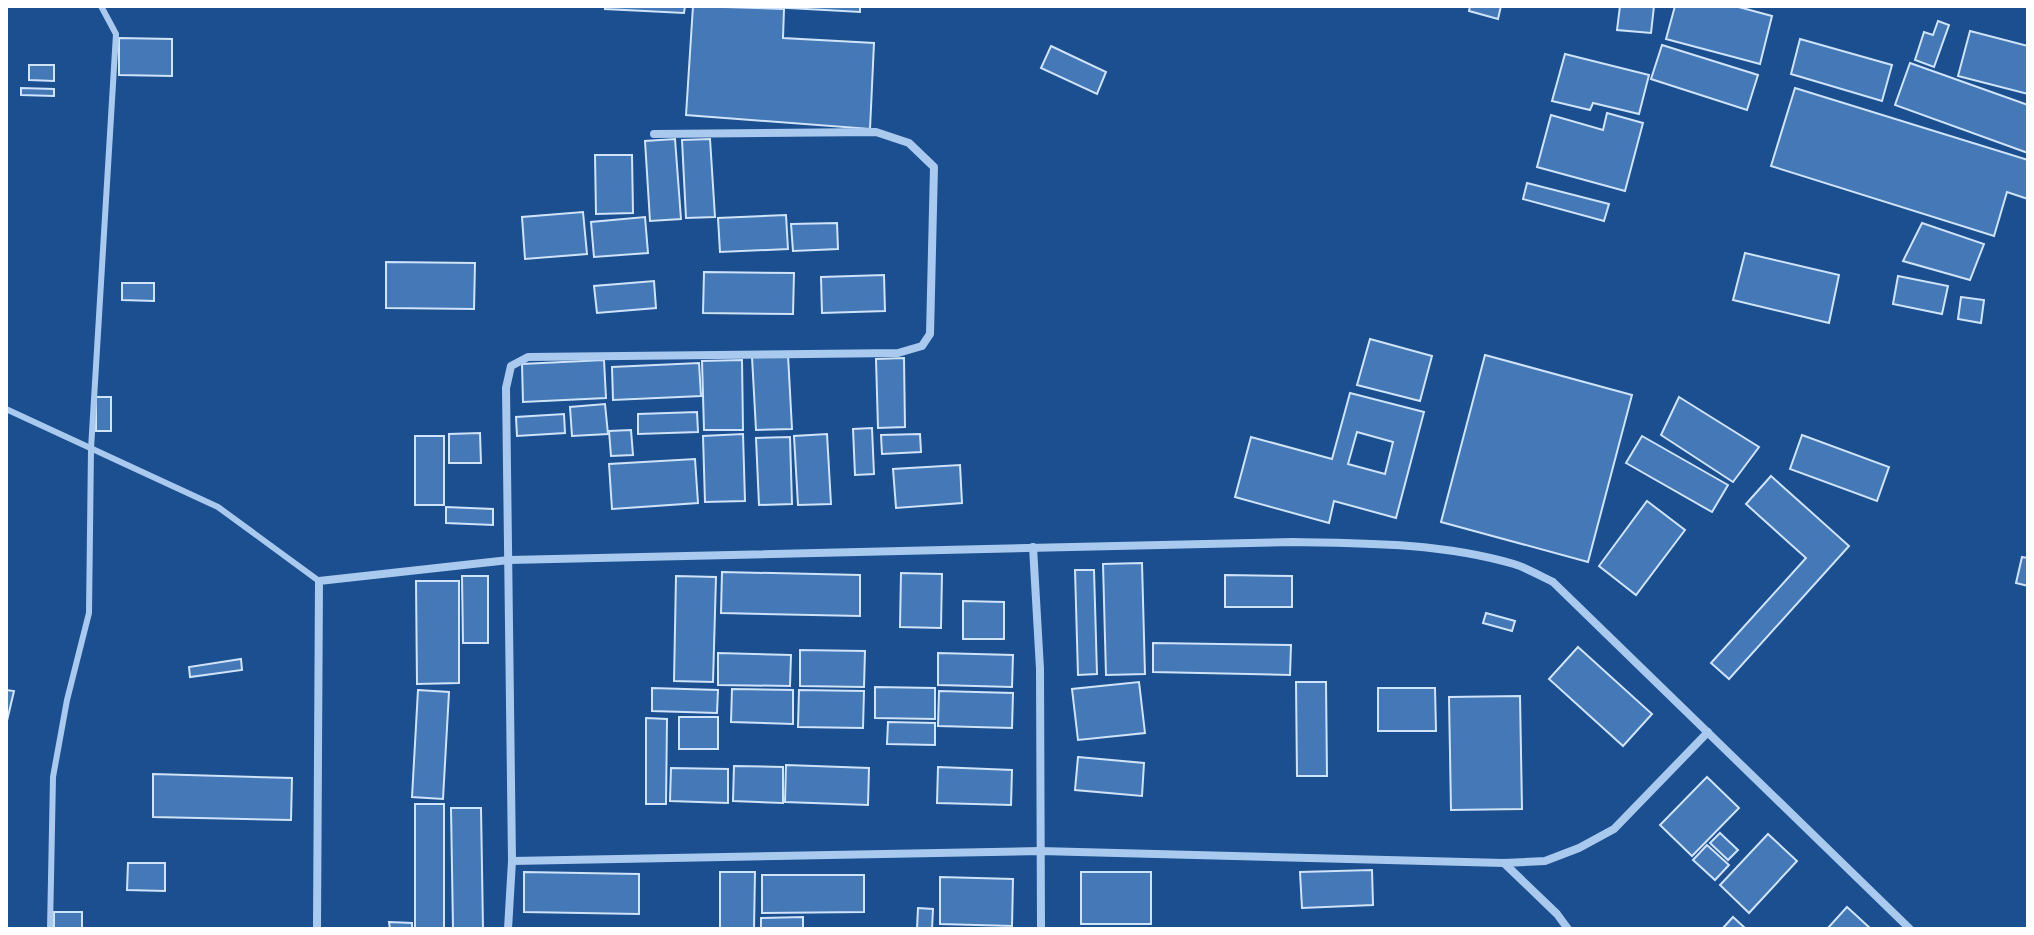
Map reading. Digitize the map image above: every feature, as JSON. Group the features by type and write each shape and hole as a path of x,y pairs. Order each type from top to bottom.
{"street":[{"path":"508,929 512,861 506,388 511,366 528,357 898,353 922,346 930,334 934,167 909,143 876,132 654,134"},
{"path":"317,929 319,581 509,560 1293,542 1380,544 1463,552 1516,564 1553,582 1910,929"},
{"path":"1033,547 1040,669 1041,929"},
{"path":"512,861 1040,851 1504,863 1545,861 1579,848 1614,829 1708,732"},
{"path":"1504,863 1557,914 1568,929"}],"lane":[{"path":"50,929 53,777 67,700 89,613 91,449 116,34 101,6"},
{"path":"6,409 218,507 319,581"}],"building":[{"path":"605,6 685,6 684,13 605,9"},
{"path":"693,6 784,9 783,38 874,43 870,129 686,115"},
{"path":"860,6 860,12 771,7"},
{"path":"1470,6 1501,6 1498,19 1469,11"},
{"path":"1620,6 1654,6 1651,33 1617,30"},
{"path":"1675,6 1735,6 1772,16 1760,64 1666,39"},
{"path":"1938,21 1949,25 1934,67 1915,60 1924,32 1933,35"},
{"path":"1970,31 2028,46 2028,94 1958,76"},
{"path":"119,38 172,39 172,76 119,75"},
{"path":"1800,39 1892,65 1882,101 1791,74"},
{"path":"1662,45 1758,75 1747,110 1651,79"},
{"path":"1051,46 1106,72 1097,94 1041,68"},
{"path":"1565,54 1649,75 1639,114 1593,103 1590,110 1552,101"},
{"path":"1910,63 2028,105 2028,153 1895,105"},
{"path":"29,65 54,65 54,81 29,80"},
{"path":"21,88 54,89 54,96 21,95"},
{"path":"1795,88 2028,160 2028,199 2007,192 1994,236 1771,166"},
{"path":"1607,113 1643,123 1625,191 1537,167 1551,115 1603,130"},
{"path":"675,139 681,219 650,221 645,141"},
{"path":"710,139 715,217 686,218 682,140"},
{"path":"595,155 632,155 633,213 596,214"},
{"path":"1527,183 1609,204 1604,221 1523,199"},
{"path":"583,212 587,254 525,259 522,217"},
{"path":"786,215 788,249 720,252 718,218"},
{"path":"645,217 648,253 594,257 591,222"},
{"path":"837,223 838,249 793,251 791,224"},
{"path":"1922,223 1984,244 1970,280 1903,261"},
{"path":"1745,253 1839,275 1829,323 1733,300"},
{"path":"386,262 475,263 474,309 386,308"},
{"path":"704,272 794,273 793,314 703,313"},
{"path":"884,275 885,311 822,313 821,277"},
{"path":"1898,276 1948,286 1942,314 1893,304"},
{"path":"654,281 656,308 597,313 594,286"},
{"path":"122,283 154,283 154,301 122,300"},
{"path":"1961,297 1984,300 1981,323 1958,319"},
{"path":"1370,339 1432,356 1420,401 1357,385"},
{"path":"788,355 792,429 756,430 752,357"},
{"path":"1485,355 1632,395 1588,562 1441,522"},
{"path":"904,358 905,427 878,428 876,359"},
{"path":"604,360 606,398 523,402 522,364"},
{"path":"742,360 743,430 704,430 702,361"},
{"path":"699,363 701,396 613,400 612,367"},
{"path":"1350,393 1424,412 1396,518 1334,501 1329,523 1235,497 1251,437 1332,459","holes":["1357,432 1393,442 1385,474 1348,464"]},
{"path":"96,397 111,397 111,431 96,431"},
{"path":"1679,397 1759,447 1733,482 1661,435"},
{"path":"605,404 608,434 572,436 570,407"},
{"path":"697,412 698,432 638,434 638,414"},
{"path":"564,414 565,433 517,436 516,417"},
{"path":"872,428 874,474 855,475 853,429"},
{"path":"631,430 633,455 611,456 609,431"},
{"path":"480,433 481,463 449,463 449,434"},
{"path":"743,434 745,501 705,502 703,436"},
{"path":"827,434 831,504 798,505 794,436"},
{"path":"920,434 921,452 882,454 881,435"},
{"path":"1802,435 1889,467 1877,501 1790,469"},
{"path":"415,436 444,436 444,505 415,505"},
{"path":"1642,436 1728,485 1712,512 1626,463"},
{"path":"790,437 792,504 759,505 756,438"},
{"path":"695,459 698,503 612,509 609,464"},
{"path":"960,465 962,503 896,508 893,469"},
{"path":"1771,476 1849,546 1729,679 1711,663 1806,558 1746,504"},
{"path":"1647,501 1685,530 1636,595 1599,566"},
{"path":"446,507 493,509 493,525 446,523"},
{"path":"2022,557 2028,558 2028,586 2016,583"},
{"path":"1142,563 1145,674 1106,675 1103,564"},
{"path":"1075,570 1094,570 1097,674 1078,675"},
{"path":"722,572 860,575 860,616 721,613"},
{"path":"901,573 942,574 941,628 900,627"},
{"path":"1225,575 1292,576 1292,607 1225,607"},
{"path":"462,576 488,576 488,643 463,643"},
{"path":"676,576 716,577 713,682 674,681"},
{"path":"416,581 459,581 459,683 417,684"},
{"path":"963,601 1004,602 1004,639 963,639"},
{"path":"1486,613 1515,621 1512,631 1483,623"},
{"path":"1153,643 1291,645 1290,675 1153,672"},
{"path":"1578,647 1652,714 1623,746 1549,679"},
{"path":"800,650 865,651 864,687 800,686"},
{"path":"718,653 791,655 790,686 718,685"},
{"path":"938,653 1013,655 1012,687 938,685"},
{"path":"241,659 242,670 190,677 189,667"},
{"path":"1139,682 1145,733 1078,740 1072,689"},
{"path":"1296,682 1326,682 1327,776 1297,776"},
{"path":"875,687 935,688 935,719 875,718"},
{"path":"652,688 718,690 717,713 652,711"},
{"path":"1378,688 1435,688 1436,731 1378,731"},
{"path":"732,689 793,690 793,724 731,722"},
{"path":"6,690 14,691 6,725"},
{"path":"418,690 449,692 443,799 412,797"},
{"path":"799,690 864,691 863,728 798,727"},
{"path":"939,691 1013,693 1012,728 938,726"},
{"path":"1520,696 1522,809 1451,810 1449,697"},
{"path":"679,717 718,717 718,749 679,749"},
{"path":"646,718 667,719 666,804 646,804"},
{"path":"888,722 935,723 935,745 887,744"},
{"path":"1078,757 1144,763 1142,796 1075,790"},
{"path":"786,765 869,768 868,805 785,802"},
{"path":"734,766 783,767 783,803 733,801"},
{"path":"938,767 1012,770 1011,805 937,803"},
{"path":"671,768 728,769 728,803 670,801"},
{"path":"153,774 292,778 291,820 153,817"},
{"path":"1707,777 1739,808 1692,856 1660,825"},
{"path":"415,804 444,804 444,929 415,929"},
{"path":"451,808 481,808 483,929 453,929"},
{"path":"1720,833 1738,850 1728,860 1710,843"},
{"path":"1768,834 1797,861 1749,913 1720,885"},
{"path":"1707,845 1729,865 1715,880 1693,860"},
{"path":"128,863 165,863 165,891 127,890"},
{"path":"1372,870 1373,905 1302,908 1300,872"},
{"path":"524,872 639,874 639,914 524,912"},
{"path":"720,872 755,872 754,929 720,929"},
{"path":"1081,872 1151,872 1151,924 1081,924"},
{"path":"762,875 864,875 864,912 762,913"},
{"path":"940,877 1013,879 1012,926 940,924"},
{"path":"1847,907 1871,929 1827,929"},
{"path":"918,908 933,909 932,929 917,929"},
{"path":"54,912 82,912 82,929 54,929"},
{"path":"803,917 803,929 761,929 761,918"},
{"path":"1733,917 1746,929 1722,929"},
{"path":"389,922 412,923 412,929 390,929"}]}
